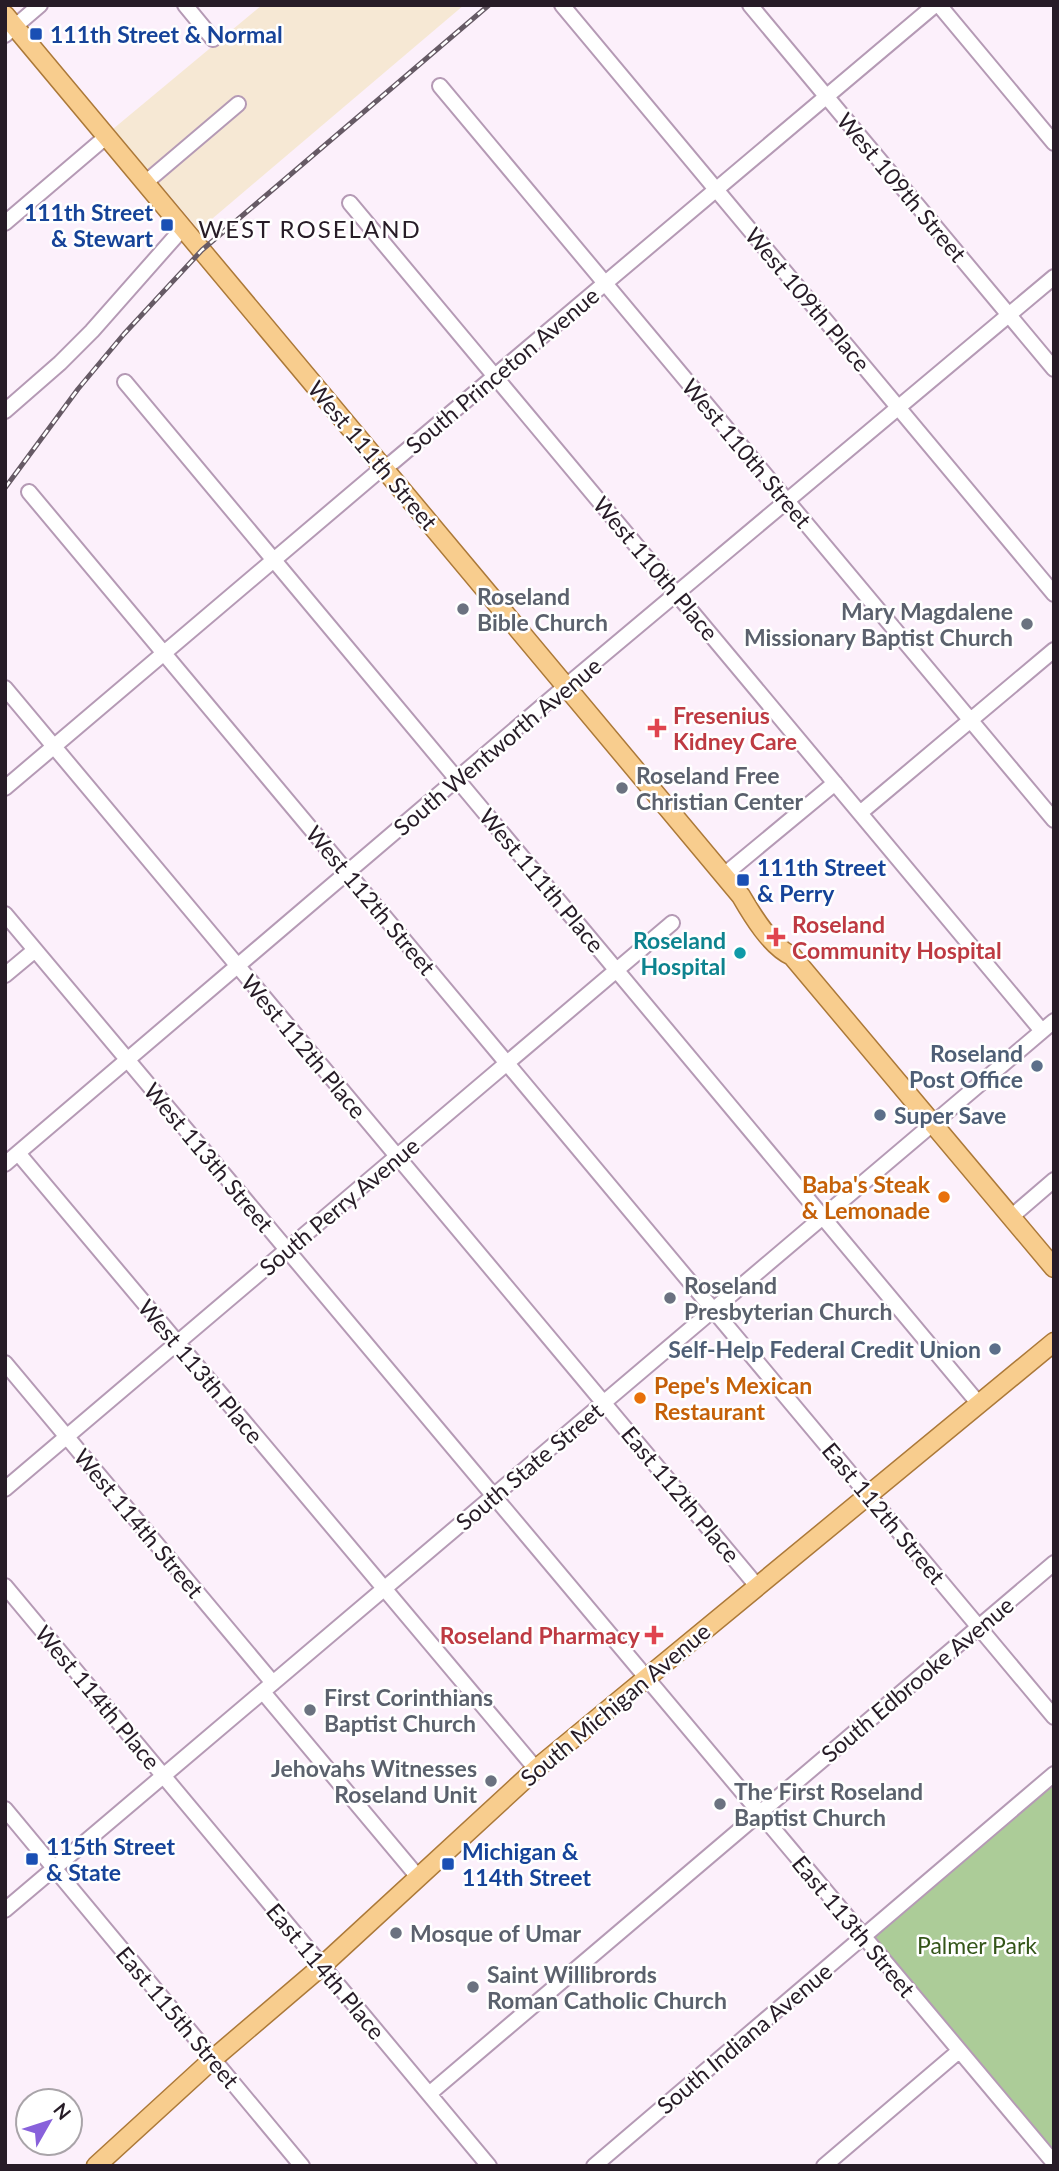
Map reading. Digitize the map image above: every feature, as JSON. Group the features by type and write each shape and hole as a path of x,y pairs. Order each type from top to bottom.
{"main road":[{"name":"West 111th Street","path":"8,26 107,136 741,896 751,915 765,932 792,956 1054,1268"},
{"name":"South Michigan Avenue","path":"96,2166 213,2059 322,1966 536,1769 1054,1342"}],"street":[{"path":"8,26 40,5"},
{"path":"185,5 213,39"},
{"name":"West 109th Place","path":"562,5 1054,594"},
{"name":"West 109th Street","path":"750,5 1054,369"},
{"path":"937,5 1054,143"},
{"name":"South Princeton Avenue","path":"5,788 383,467 393,462 937,5"},
{"name":"West 110th Street","path":"440,86 1054,820"},
{"path":"145,183 238,104"},
{"path":"5,223 107,136"},
{"name":"West 110th Place","path":"349,203 496,375 1042,1031"},
{"path":"5,411 92,331 183,228"},
{"name":"South Wentworth Avenue","path":"5,1164 566,686 1054,277"},
{"name":"West 111th Place","path":"125,382 979,1404"},
{"name":"West 112th Street","path":"29,492 713,1309"},
{"path":"860,813 1054,650"},
{"name":"West 112th Place","path":"5,688 604,1403"},
{"path":"724,876 835,783"},
{"name":"West 113th Street","path":"5,914 494,1496"},
{"name":"South Perry Avenue","path":"5,1489 672,923"},
{"path":"5,975 35,950"},
{"name":"South State Street","path":"5,1910 1054,1021"},
{"name":"West 113th Place","path":"18,1153 536,1769"},
{"path":"1011,1217 1054,1180"},
{"name":"East 112th Street","path":"713,1309 1054,1717"},
{"name":"West 114th Street","path":"5,1363 67,1436 418,1877"},
{"name":"East 112th Place","path":"604,1403 757,1586"},
{"name":"East 113th Street","path":"494,1496 960,2051 1051,2164"},
{"name":"South Edbrooke Avenue","path":"429,2094 1054,1563"},
{"name":"West 114th Place","path":"5,1586 164,1776"},
{"name":"South Indiana Avenue","path":"594,2166 1054,1774"},
{"name":"East 114th Place","path":"164,1776 489,2166"},
{"name":"East 115th Street","path":"5,1810 302,2166"},
{"path":"824,2166 960,2051"}],"shaded area":[{"path":"262,5 464,5 199,230 113,129"}],"green space":[{"name":"Palmer Park","path":"1054,1781 1054,2153 879,1948 875,1937 878,1929"}],"railway":[{"path":"5,488 78,389 124,334 202,250 489,5"}],"place":[{"name":"111th Street & Normal","path":"36,34"},
{"name":"111th Street & Stewart","path":"167,225"},
{"name":"Roseland Bible Church","path":"463,609"},
{"name":"Mary Magdalene Missionary Baptist Church","path":"1027,624"},
{"name":"Fresenius Kidney Care","path":"657,728"},
{"name":"Roseland Free Christian Center","path":"622,788"},
{"name":"111th Street & Perry","path":"743,880"},
{"name":"Roseland Community Hospital","path":"776,937"},
{"name":"Roseland Hospital","path":"740,953"},
{"name":"Roseland Post Office","path":"1037,1066"},
{"name":"Super Save","path":"880,1115"},
{"name":"Baba's Steak & Lemonade","path":"944,1197"},
{"name":"Roseland Presbyterian Church","path":"670,1298"},
{"name":"Self-Help Federal Credit Union","path":"995,1349"},
{"name":"Pepe's Mexican Restaurant","path":"640,1398"},
{"name":"Roseland Pharmacy","path":"654,1635"},
{"name":"First Corinthians Baptist Church","path":"310,1710"},
{"name":"Jehovahs Witnesses Roseland Unit","path":"491,1781"},
{"name":"The First Roseland Baptist Church","path":"720,1804"},
{"name":"115th Street & State","path":"32,1859"},
{"name":"Michigan & 114th Street","path":"448,1864"},
{"name":"Mosque of Umar","path":"396,1933"},
{"name":"Saint Willibrords Roman Catholic Church","path":"473,1987"}],"district":[{"name":"WEST ROSELAND","path":"310,228"}]}
